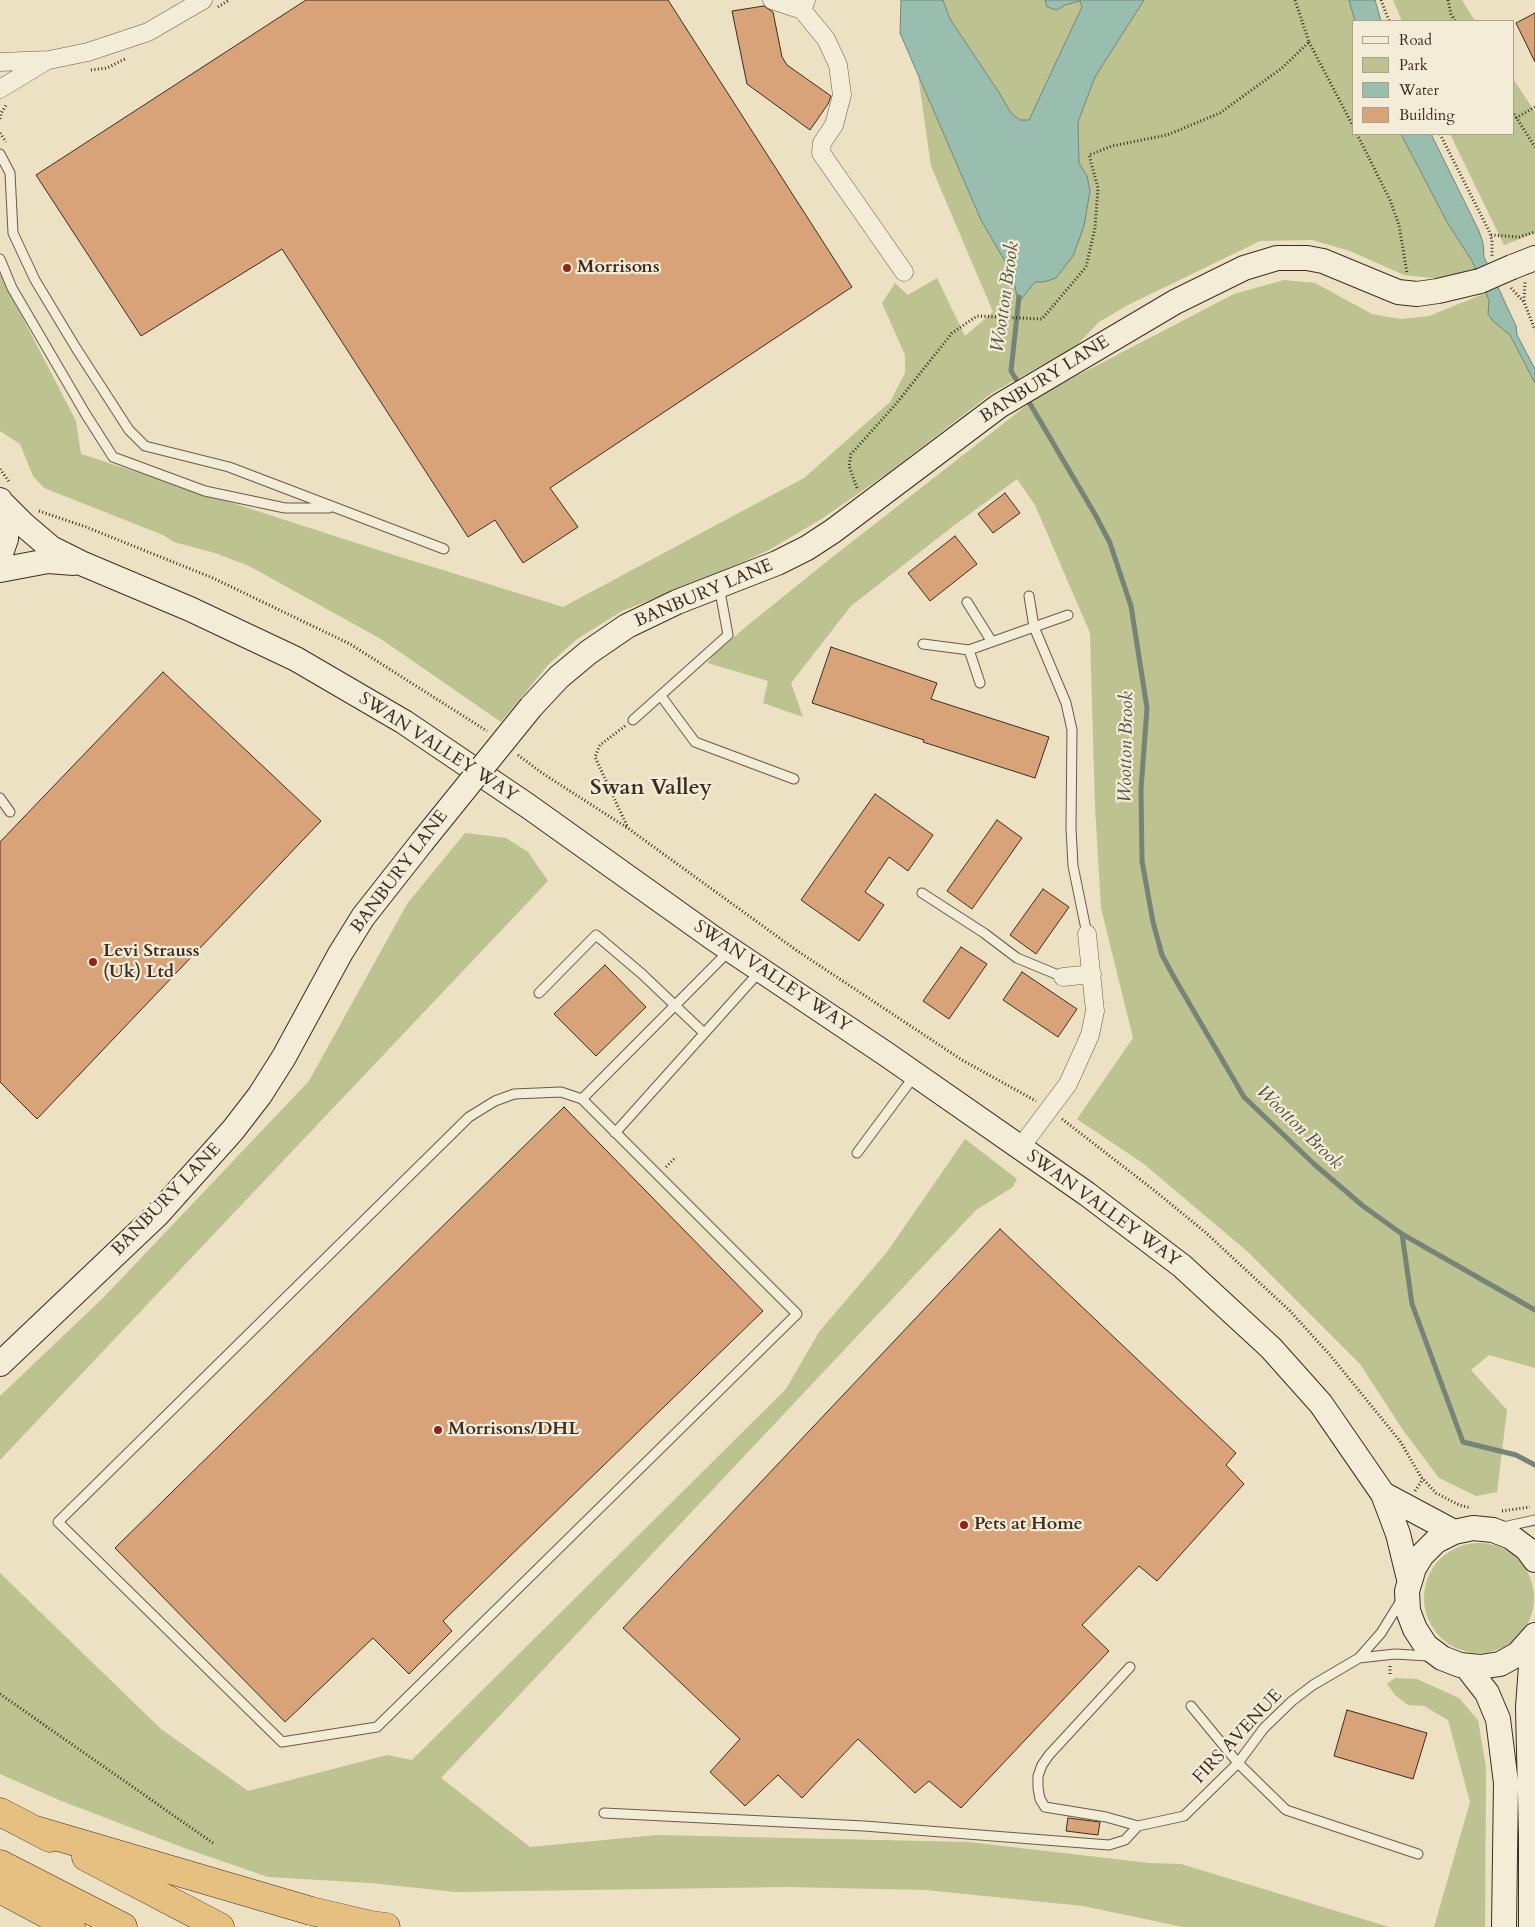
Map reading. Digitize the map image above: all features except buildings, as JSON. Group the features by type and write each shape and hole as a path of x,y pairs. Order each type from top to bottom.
{"highway":[{"path":"0,1812 220,1927"},
{"path":"35,1830 292,1906 386,1927"},
{"path":"0,1864 123,1927"},
{"path":"0,1889 72,1927"}],"street":[{"path":"0,62 48,60 88,52 148,32 203,0"},
{"path":"772,0 804,5 826,39 838,65 842,95 834,125 822,143 821,153 904,272"},
{"path":"0,89 48,60"},
{"name":"BANBURY LANE","path":"0,1364 158,1214 233,1130 260,1095 284,1057 340,954 363,917 531,707 559,677 589,652 628,626 677,602 777,563 807,548 834,531 999,406 1175,302 1244,268 1265,260 1290,258 1323,261 1398,292 1417,294 1438,291 1510,272"},
{"path":"0,556 6,539 6,521 1,501"},
{"name":"SWAN VALLEY WAY","path":"1,501 24,525 52,548 81,563 190,609 296,659 404,722 1088,1194 1182,1266 1271,1348 1320,1404 1383,1494 1398,1534 1408,1585 1408,1611 1415,1629 1426,1646 1440,1657"},
{"name":"SWAN VALLEY WAY","path":"0,570 48,561 81,563"},
{"path":"1020,1148 1068,1084 1090,1035 1094,1011 1087,934"},
{"path":"1064,977 1092,974"},
{"name":"SWAN VALLEY WAY","path":"1383,1494 1454,1532"},
{"path":"1408,1585 1422,1555 1436,1541 1454,1532 1473,1528 1492,1530 1511,1537 1527,1549 1535,1560"},
{"path":"1440,1657 1466,1666 1480,1667 1500,1664 1518,1654 1534,1637"},
{"path":"1531,1927 1533,1797 1528,1708 1534,1637"},
{"path":"1466,1666 1487,1693 1498,1719 1506,1783 1504,1927"}],"lane":[{"path":"0,154 10,173 13,233 39,287 129,430 145,446 229,467 444,548"},
{"path":"0,259 12,288 113,457 205,491 285,508 334,508"},
{"path":"633,720 728,634 719,586"},
{"path":"1029,596 1034,627 1066,703 1072,730 1070,828 1073,866 1087,934"},
{"path":"967,602 992,642"},
{"path":"923,644 969,650 1068,615"},
{"path":"969,650 980,683"},
{"path":"661,696 695,742 794,779"},
{"path":"0,798 10,812"},
{"path":"922,893 984,933 1017,958 1064,977"},
{"path":"539,993 596,935 642,974 704,1033"},
{"path":"582,1099 731,949"},
{"path":"614,1134 761,970"},
{"path":"857,1153 916,1075"},
{"path":"561,1092 582,1099 614,1134 797,1314 377,1727 282,1742 58,1522 469,1117 495,1101 514,1094 561,1092"},
{"path":"1492,1530 1535,1520"},
{"name":"FIRS AVENUE","path":"1138,1826 1184,1816 1238,1763 1264,1728 1292,1701 1314,1685 1359,1658 1381,1633 1408,1585"},
{"name":"FIRS AVENUE","path":"1359,1658 1395,1654 1440,1657"},
{"path":"604,1813 864,1826 1109,1845 1125,1840 1138,1826 1106,1816 1045,1807 1038,1788 1038,1776 1042,1765 1049,1755 1130,1667"},
{"path":"1191,1706 1238,1763 1286,1810 1418,1854"}],"path":[{"path":"1295,0 1309,42 1352,124"},
{"path":"1381,0 1388,20"},
{"path":"1448,0 1454,20"},
{"path":"866,506 861,500 849,466 851,454 896,404 952,334 977,316 1042,319 1086,267 1095,228 1098,188 1089,155 1112,146 1167,135 1220,113 1282,68 1309,42"},
{"path":"1535,107 1515,116 1535,147"},
{"path":"0,133 7,143"},
{"path":"1358,135 1390,200 1399,225 1407,268 1406,292"},
{"path":"1441,135 1510,272 1535,330"},
{"path":"1491,235 1519,236 1535,232"},
{"path":"1510,272 1525,279 1524,302"},
{"path":"629,829 595,757 600,745 633,720"},
{"path":"0,1694 214,1843"}],"green space":[{"path":"943,0 1045,0 1047,7 1057,10 1065,5 1081,1 1082,7 1029,120 1020,120 1011,113 950,19"},
{"path":"1144,0 1349,0 1355,20 1352,20 1352,135 1402,135 1447,222 1472,261 1476,271 1441,279 1404,275 1350,251 1312,240 1260,241 1128,305 1099,322 1076,346 992,393 889,472 823,518 769,550 717,574 622,611 577,639 548,665 501,722 381,639 249,566 215,553 174,542 163,535 44,488 33,476 20,444 0,431 0,274 76,421 81,454 381,551 563,607 804,478 890,402 905,373 905,355 882,303 895,283 908,295 937,278 965,336 993,312 931,166 918,75 981,220 1013,275 1018,302 1035,282 1044,282 1056,278 1073,256 1087,176 1079,163 1078,122 1095,77"},
{"path":"1393,0 1462,0 1474,20 1402,20"},
{"path":"1515,82 1535,112 1535,233 1504,245 1450,135 1515,135"},
{"path":"1284,280 1315,283 1372,314 1401,319 1429,316 1486,293 1493,321 1510,335 1535,383 1535,1368 1489,1355 1471,1370 1507,1410 1497,1492 1476,1496 1439,1478 1403,1430 1360,1364 1248,1252 1144,1164 1077,1119 1133,1038 1101,908 1095,806 1090,633 1035,505 1017,479 851,606 791,683 803,717 763,703 768,681 708,663 713,655 748,625 1040,395 1234,294"},
{"path":"465,833 506,838 528,852 548,881 0,1460 0,1396 104,1297 309,1081 407,904"},
{"path":"965,1139 1017,1179 1013,1187 976,1210 441,1778 530,1847 657,1835 969,1842 1149,1863 1181,1864 1389,1927 1183,1927 1083,1906 926,1890 787,1887 455,1892 371,1883 268,1877 187,1849 59,1800 0,1774 0,1573 161,1729 248,1791 387,1755 412,1760 786,1389 819,1332 887,1252"},
{"path":"1479,1543 1500,1547 1518,1559 1530,1577 1534,1598 1530,1619 1518,1637 1500,1649 1479,1653 1458,1649 1440,1637 1428,1619 1424,1598 1428,1577 1440,1559 1458,1547"},
{"path":"1395,1678 1417,1679 1459,1698 1478,1720 1486,1767 1485,1927 1434,1927 1470,1802 1448,1720 1424,1706 1408,1705 1395,1695 1387,1684"}],"water":[{"path":"901,0 943,0 950,19 1011,113 1020,120 1029,120 1082,7 1080,1 1065,5 1057,10 1047,7 1045,0 1144,0 1095,77 1078,122 1079,163 1087,176 1090,191 1084,226 1073,256 1056,278 1044,282 1035,282 1018,303 1013,275 981,220 900,33"},
{"path":"1349,0 1375,0 1381,20 1355,20"},
{"path":"1402,135 1431,135 1479,231 1483,243 1484,257 1516,326 1517,335 1535,369 1535,383 1510,335 1493,321 1488,314 1489,300 1472,261 1447,222"}],"waterway":[{"name":"Wootton Brook","path":"1019,297 1011,371 1021,387"},
{"name":"Wootton Brook","path":"1026,397 1110,543 1131,606 1147,708 1141,789 1142,861 1153,922 1162,955 1175,979 1244,1097 1314,1164 1363,1206 1402,1234 1535,1310"},
{"path":"1402,1234 1412,1304 1463,1442 1516,1455 1535,1465"}],"place":[{"name":"Morrisons","path":"567,268"},
{"name":"Levi Strauss (Uk) Ltd","path":"93,962"},
{"name":"Morrisons/DHL","path":"438,1430"},
{"name":"Pets at Home","path":"964,1525"}],"district":[{"name":"Swan Valley","path":"651,789"}]}
